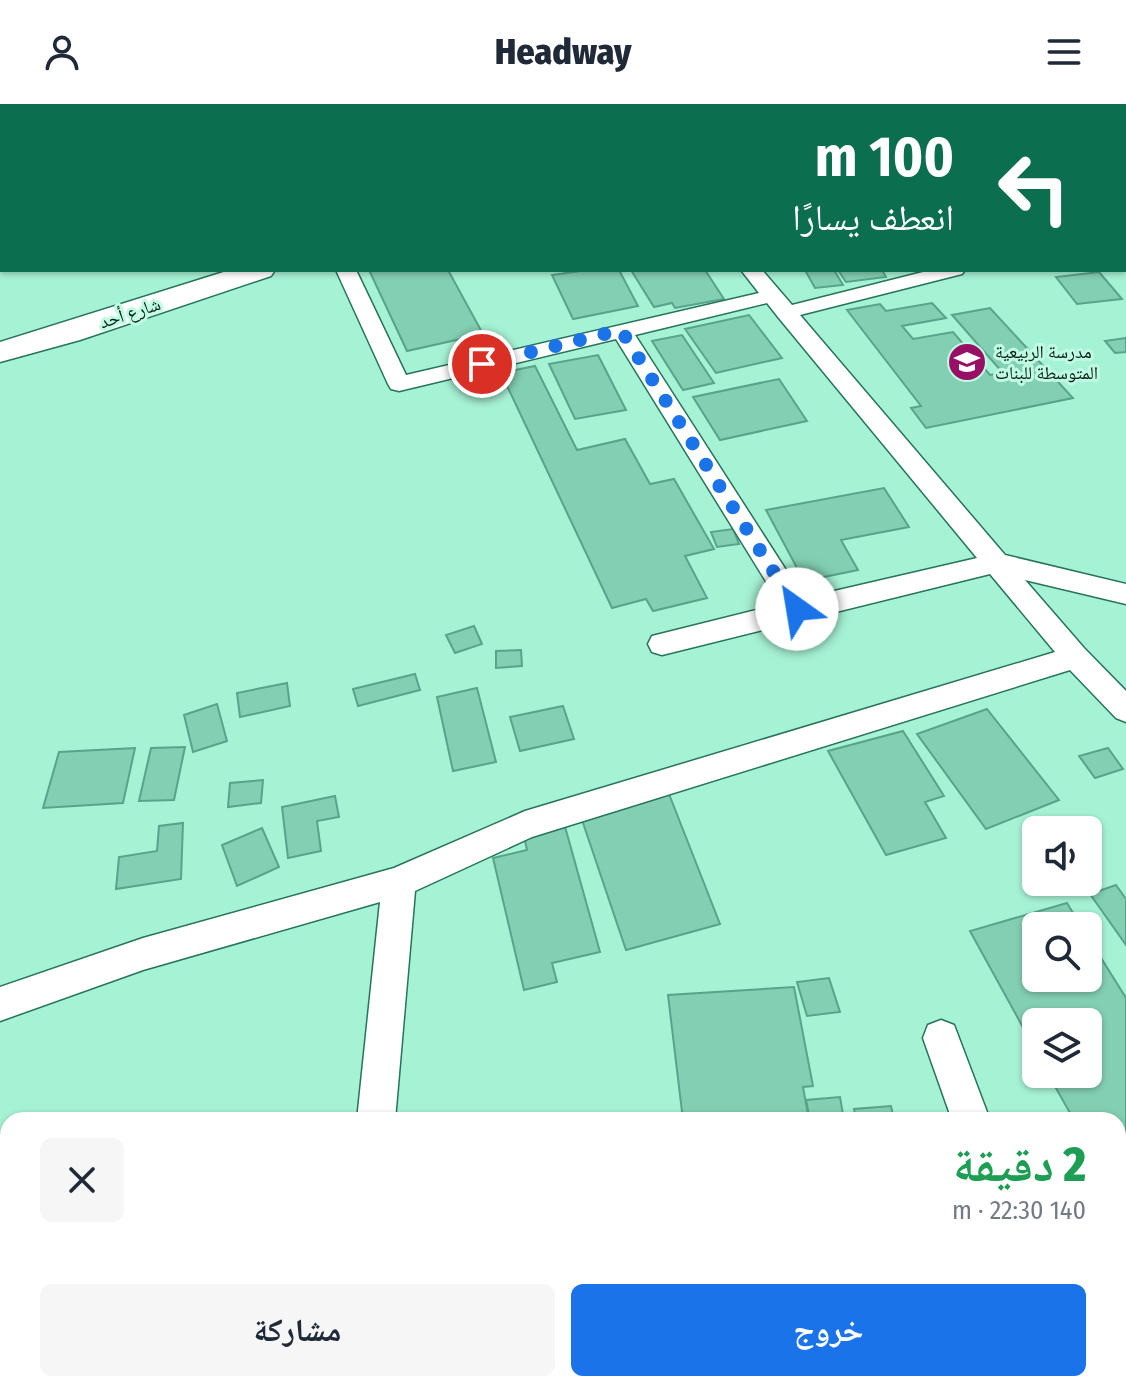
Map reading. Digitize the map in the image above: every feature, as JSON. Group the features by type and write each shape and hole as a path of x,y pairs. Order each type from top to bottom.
{"main road":[{"name":"شارع أحد","path":"0,352 69,333 254,272"}],"street":[{"path":"347,272 399,384 621,330 945,272"},
{"path":"753,272 1074,656 1126,710"},
{"path":"621,330 797,609"},
{"path":"662,644 996,563 1126,594"},
{"path":"0,1004 143,954 399,882 525,825 1047,668 1074,656"},
{"path":"377,1112 399,882"},
{"path":"941,1038 968,1112"}],"building":[{"path":"370,272 449,272 483,334 407,351"},
{"path":"620,272 638,306 573,319 552,275"},
{"path":"632,272 706,272 724,299 675,308 672,303 654,307"},
{"path":"806,272 835,272 843,285 815,288"},
{"path":"839,272 883,272 886,277 846,282"},
{"path":"1099,272 1122,299 1077,304 1056,277"},
{"path":"932,303 946,318 902,326 913,339 953,332 990,375 1003,373 952,315 990,308 1073,398 926,428 911,408 921,406 847,310 880,304 886,311"},
{"path":"749,315 782,358 716,373 685,329"},
{"path":"682,335 714,383 683,390 652,341"},
{"path":"1126,338 1126,352 1115,353 1105,341"},
{"path":"598,355 626,410 575,419 549,364"},
{"path":"535,366 577,450 625,439 650,484 674,479 714,549 685,556 707,598 653,611 646,599 612,608 501,373"},
{"path":"779,379 807,421 720,440 693,397"},
{"path":"884,488 909,527 841,540 858,570 804,581 766,510"},
{"path":"733,529 739,544 717,547 711,532"},
{"path":"474,626 482,644 455,653 446,635"},
{"path":"521,650 522,666 496,668 496,651"},
{"path":"415,674 420,690 358,706 353,689"},
{"path":"287,683 290,706 240,717 237,693"},
{"path":"477,688 496,762 453,771 437,697"},
{"path":"217,704 227,741 193,752 184,715"},
{"path":"563,706 574,739 520,751 510,717"},
{"path":"987,709 1059,800 986,829 917,734"},
{"path":"903,731 944,796 925,802 946,838 886,855 828,751"},
{"path":"185,747 174,800 139,801 151,748"},
{"path":"135,748 123,803 43,808 59,752"},
{"path":"1108,748 1123,769 1095,778 1079,756"},
{"path":"263,780 261,803 228,807 230,783"},
{"path":"669,794 720,924 626,950 581,817"},
{"path":"335,796 339,817 317,821 321,851 288,858 282,807"},
{"path":"183,823 181,879 116,889 119,857 157,851 159,826"},
{"path":"564,823 600,952 552,963 557,982 524,990 493,858 527,850 523,832"},
{"path":"262,828 279,867 237,886 222,845"},
{"path":"1116,885 1126,899 1126,945 1091,896 1102,896 1102,890"},
{"path":"1067,903 1072,912 1036,912"},
{"path":"1022,916 1022,992 1102,992 1102,959 1126,998 1126,1112 1069,1112 1056,1088 1102,1088 1102,1008 1022,1008 1022,1026 970,931"},
{"path":"829,978 840,1012 807,1016 797,982"},
{"path":"794,987 813,1086 803,1087 808,1112 682,1112 668,995"},
{"path":"840,1097 843,1112 808,1112 806,1100"},
{"path":"891,1106 892,1112 855,1112 854,1109"}],"place":[{"name":"مدرسة الربيعية المتوسطة للبنات","path":"967,362"}],"route":[{"path":"482,364 621,330 797,609"}]}
